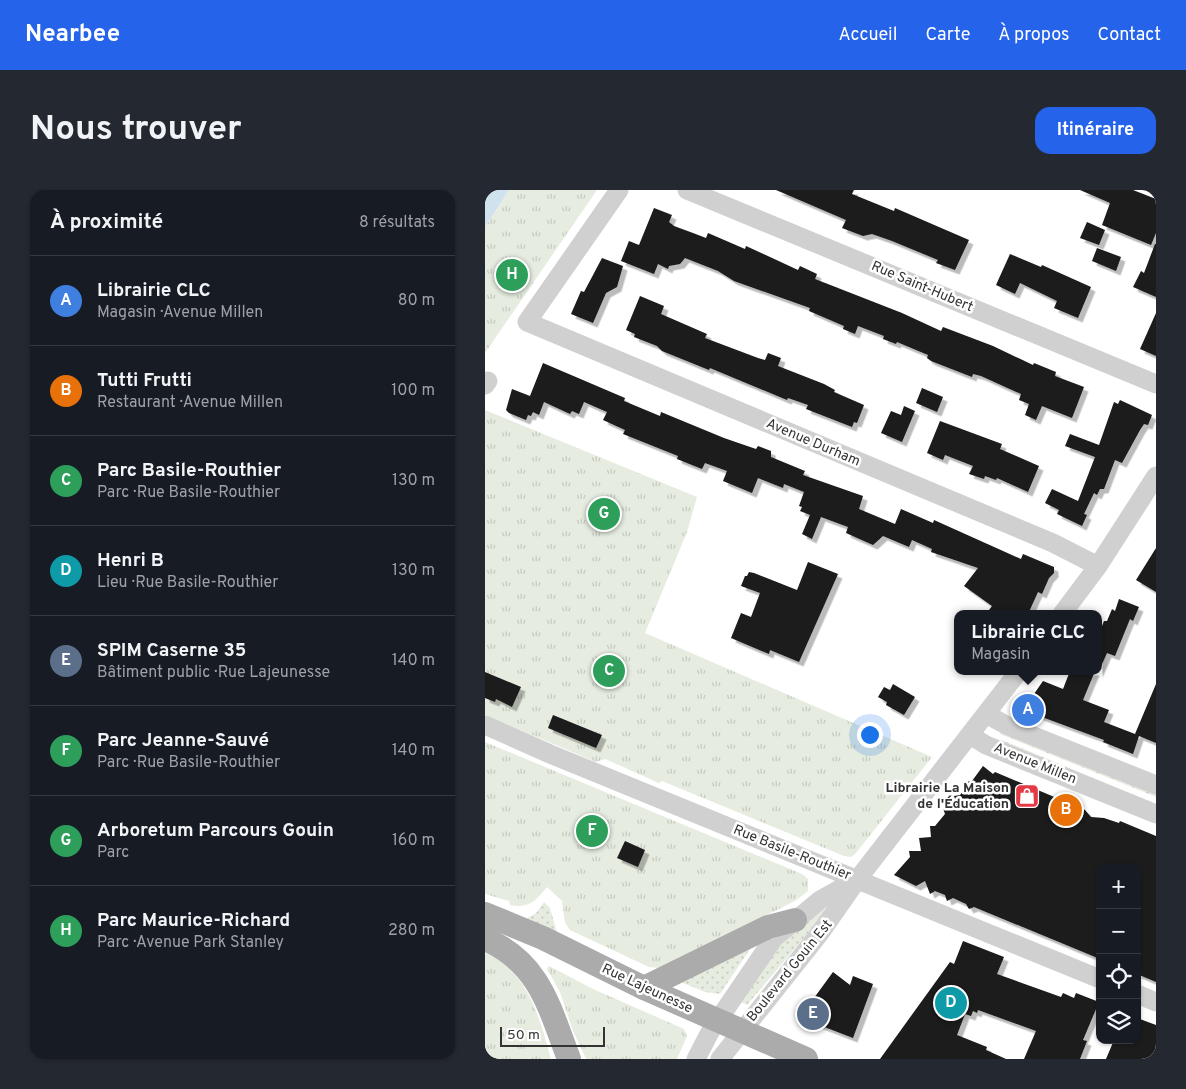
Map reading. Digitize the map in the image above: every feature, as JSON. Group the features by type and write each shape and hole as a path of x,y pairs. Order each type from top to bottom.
{"main road":[{"path":"644,988 768,927 795,920"},
{"path":"486,923 539,984 569,1059"},
{"name":"Rue Lajeunesse","path":"486,923 537,936 644,988 806,1059"}],"street":[{"name":"Avenue Durham","path":"619,190 527,322 1067,549 1098,566"},
{"name":"Rue Saint-Hubert","path":"687,190 1156,384"},
{"path":"1065,610 1098,566 1156,476"},
{"name":"Boulevard Gouin Est","path":"720,1059 830,921 857,880 1016,675"},
{"name":"Avenue Millen","path":"985,714 1006,725 1156,785"},
{"name":"Rue Basile-Routhier","path":"485,725 543,751 1096,977"},
{"name":"Avenue Millen","path":"970,735 987,745 1156,814"},
{"name":"Boulevard Gouin Est","path":"696,1059 717,1021 774,938 820,900 857,880"},
{"path":"1141,996 1156,1002"}],"green space":[{"path":"509,190 597,190 485,353 485,227"},
{"path":"485,410 697,497 687,532 645,633 932,757 856,853 851,857 844,856 662,781 659,783 605,759 596,762 485,715"},
{"path":"1002,730 1156,793 1156,797 1000,734"},
{"path":"1001,741 1156,804 1156,808"},
{"path":"485,742 802,874 808,879 808,891 795,901 659,968 649,967 570,930 565,923 562,901 547,887 536,899 523,906 510,905 509,901 485,894"},
{"path":"544,902 550,908 557,933 526,919 536,913"},
{"path":"821,907 826,912 747,1005 737,1000 775,946"},
{"path":"750,949 720,994 705,992 683,983 682,979"},
{"path":"485,953 500,961 522,984 530,997 542,1027 551,1059 485,1059"},
{"path":"549,966 593,989 684,1029 687,1036 677,1059 586,1059 573,1031 560,992 547,969"}],"water":[{"path":"485,190 509,190 485,227"}],"building":[{"path":"776,190 854,190 852,194 894,211 895,208 969,240 955,270 936,263 938,260 892,241 872,234 863,236 842,228 846,220"},
{"path":"1080,190 1133,190 1156,199 1156,233 1151,245 1102,225 1110,203"},
{"path":"654,208 672,215 669,222 674,226 706,238 708,233 745,249 746,246 798,270 800,266 817,274 815,279 902,313 941,331 943,327 993,346 1033,365 1034,363 1056,372 1055,376 1084,387 1072,418 1042,406 1036,420 1025,415 1029,404 1019,400 1021,394 981,376 973,374 972,377 931,361 927,358 928,355 897,342 896,344 883,339 884,336 858,326 855,334 843,329 844,326 809,311 810,308 734,281 718,271 685,258 680,264 669,266 668,269 658,264 654,274 621,261 629,241 639,245"},
{"path":"1087,222 1105,230 1099,245 1080,238"},
{"path":"1155,244 1156,297 1133,287 1141,271 1144,273"},
{"path":"1097,248 1121,257 1116,271 1092,261"},
{"path":"1010,254 1041,267 1042,265 1091,287 1078,318 1054,308 1057,301 1020,283 1015,294 996,285"},
{"path":"602,258 623,266 617,287 606,293 593,323 571,314 581,291 584,292"},
{"path":"640,296 664,306 661,314 707,334 705,338 765,360 768,353 781,358 778,366 824,384 835,390 834,392 864,405 857,423 854,422 852,427 806,409 808,405 788,398 787,400 710,368 709,370 662,351 657,346 634,337 635,334 626,330"},
{"path":"1156,313 1156,356 1140,349"},
{"path":"543,363 625,398 624,401 660,416 661,412 724,438 756,449 758,446 771,451 771,457 805,471 803,475 863,496 859,509 895,524 901,509 933,523 934,520 1021,559 1023,554 1054,567 1054,573 1049,578 1042,594 1038,592 1030,610 989,610 992,606 964,586 978,568 931,552 932,549 912,540 909,547 883,536 873,545 846,533 848,527 821,517 812,539 802,534 810,515 800,511 802,507 799,506 804,492 784,484 783,488 758,478 752,493 723,481 727,471 705,463 702,469 677,459 678,456 623,434 625,430 603,420 607,412 584,402 579,414 572,411 570,414 544,402 539,415 533,412 531,416 528,415 526,420 506,410 512,389 530,396"},
{"path":"922,388 943,397 937,412 916,403"},
{"path":"1120,400 1152,415 1148,425 1144,424 1140,430 1122,463 1115,460 1104,489 1100,489 1097,495 1094,493 1084,514 1087,515 1082,526 1057,514 1059,510 1045,503 1052,489 1078,501 1095,457 1065,446 1070,434 1099,445 1114,402 1118,404"},
{"path":"904,406 915,411 902,442 881,433 891,411 901,415"},
{"path":"940,421 1002,444 1000,449 1039,466 1028,492 997,478 996,480 985,476 984,479 969,474 973,466 945,455 943,460 927,453"},
{"path":"1156,548 1156,592 1136,580"},
{"path":"808,562 838,574 799,662 770,650 769,654 731,638 741,613 751,617 760,593 741,586 749,572 797,590"},
{"path":"1119,599 1139,607 1133,621 1130,619 1115,656 1107,653 1102,664 1102,626 1104,621 1107,621 1112,609 1115,611"},
{"path":"485,672 521,687 512,707 496,699 495,702 485,698"},
{"path":"1068,675 1093,675 1083,700 1109,710 1104,722 1135,734 1156,684 1156,743 1139,736 1133,754 1103,742 1104,740 1023,710 1043,681 1063,689"},
{"path":"893,684 915,697 904,715 886,705 887,702 878,697 884,687 890,690"},
{"path":"553,715 602,735 596,748 548,728"},
{"path":"983,766 993,774 995,772 1085,810 1091,817 1104,818 1119,823 1120,821 1156,836 1156,982 1141,976 1141,864 1096,864 1096,957 974,907 969,909 966,904 953,898 947,901 945,895 935,891 930,894 925,881 916,886 894,875 910,857 909,851 921,851 919,838 931,837 930,826 935,826 945,814 943,808 957,808 954,796 960,795 966,788 965,782 972,781"},
{"path":"625,841 645,850 638,867 617,858"},
{"path":"963,941 1004,957 997,974 1061,997 1063,993 1074,998 1076,993 1096,1001 1096,1009 1083,1040 1087,1041 1080,1059 1024,1059 1036,1031 978,1010 977,1013 973,1011 971,1016 965,1014 957,1035 987,1047 986,1050 1006,1059 880,1059 950,962 954,964"},
{"path":"833,972 850,985 853,976 873,984 853,1038 809,1021 806,1009"},
{"path":"1141,1019 1156,1025 1156,1059 1106,1059 1112,1044 1141,1044"}],"place":[{"name":"Parc Maurice-Richard","path":"512,275"},
{"name":"Arboretum Parcours Gouin","path":"604,514"},
{"name":"Parc Basile-Routhier","path":"609,671"},
{"name":"Librairie CLC","path":"1028,710"},
{"name":"Librairie La Maison de l'Éducation","path":"1027,796"},
{"name":"Tutti Frutti","path":"1066,810"},
{"name":"Parc Jeanne-Sauvé","path":"592,831"},
{"name":"Henri B","path":"951,1003"},
{"name":"SPIM Caserne 35","path":"813,1014"}]}
